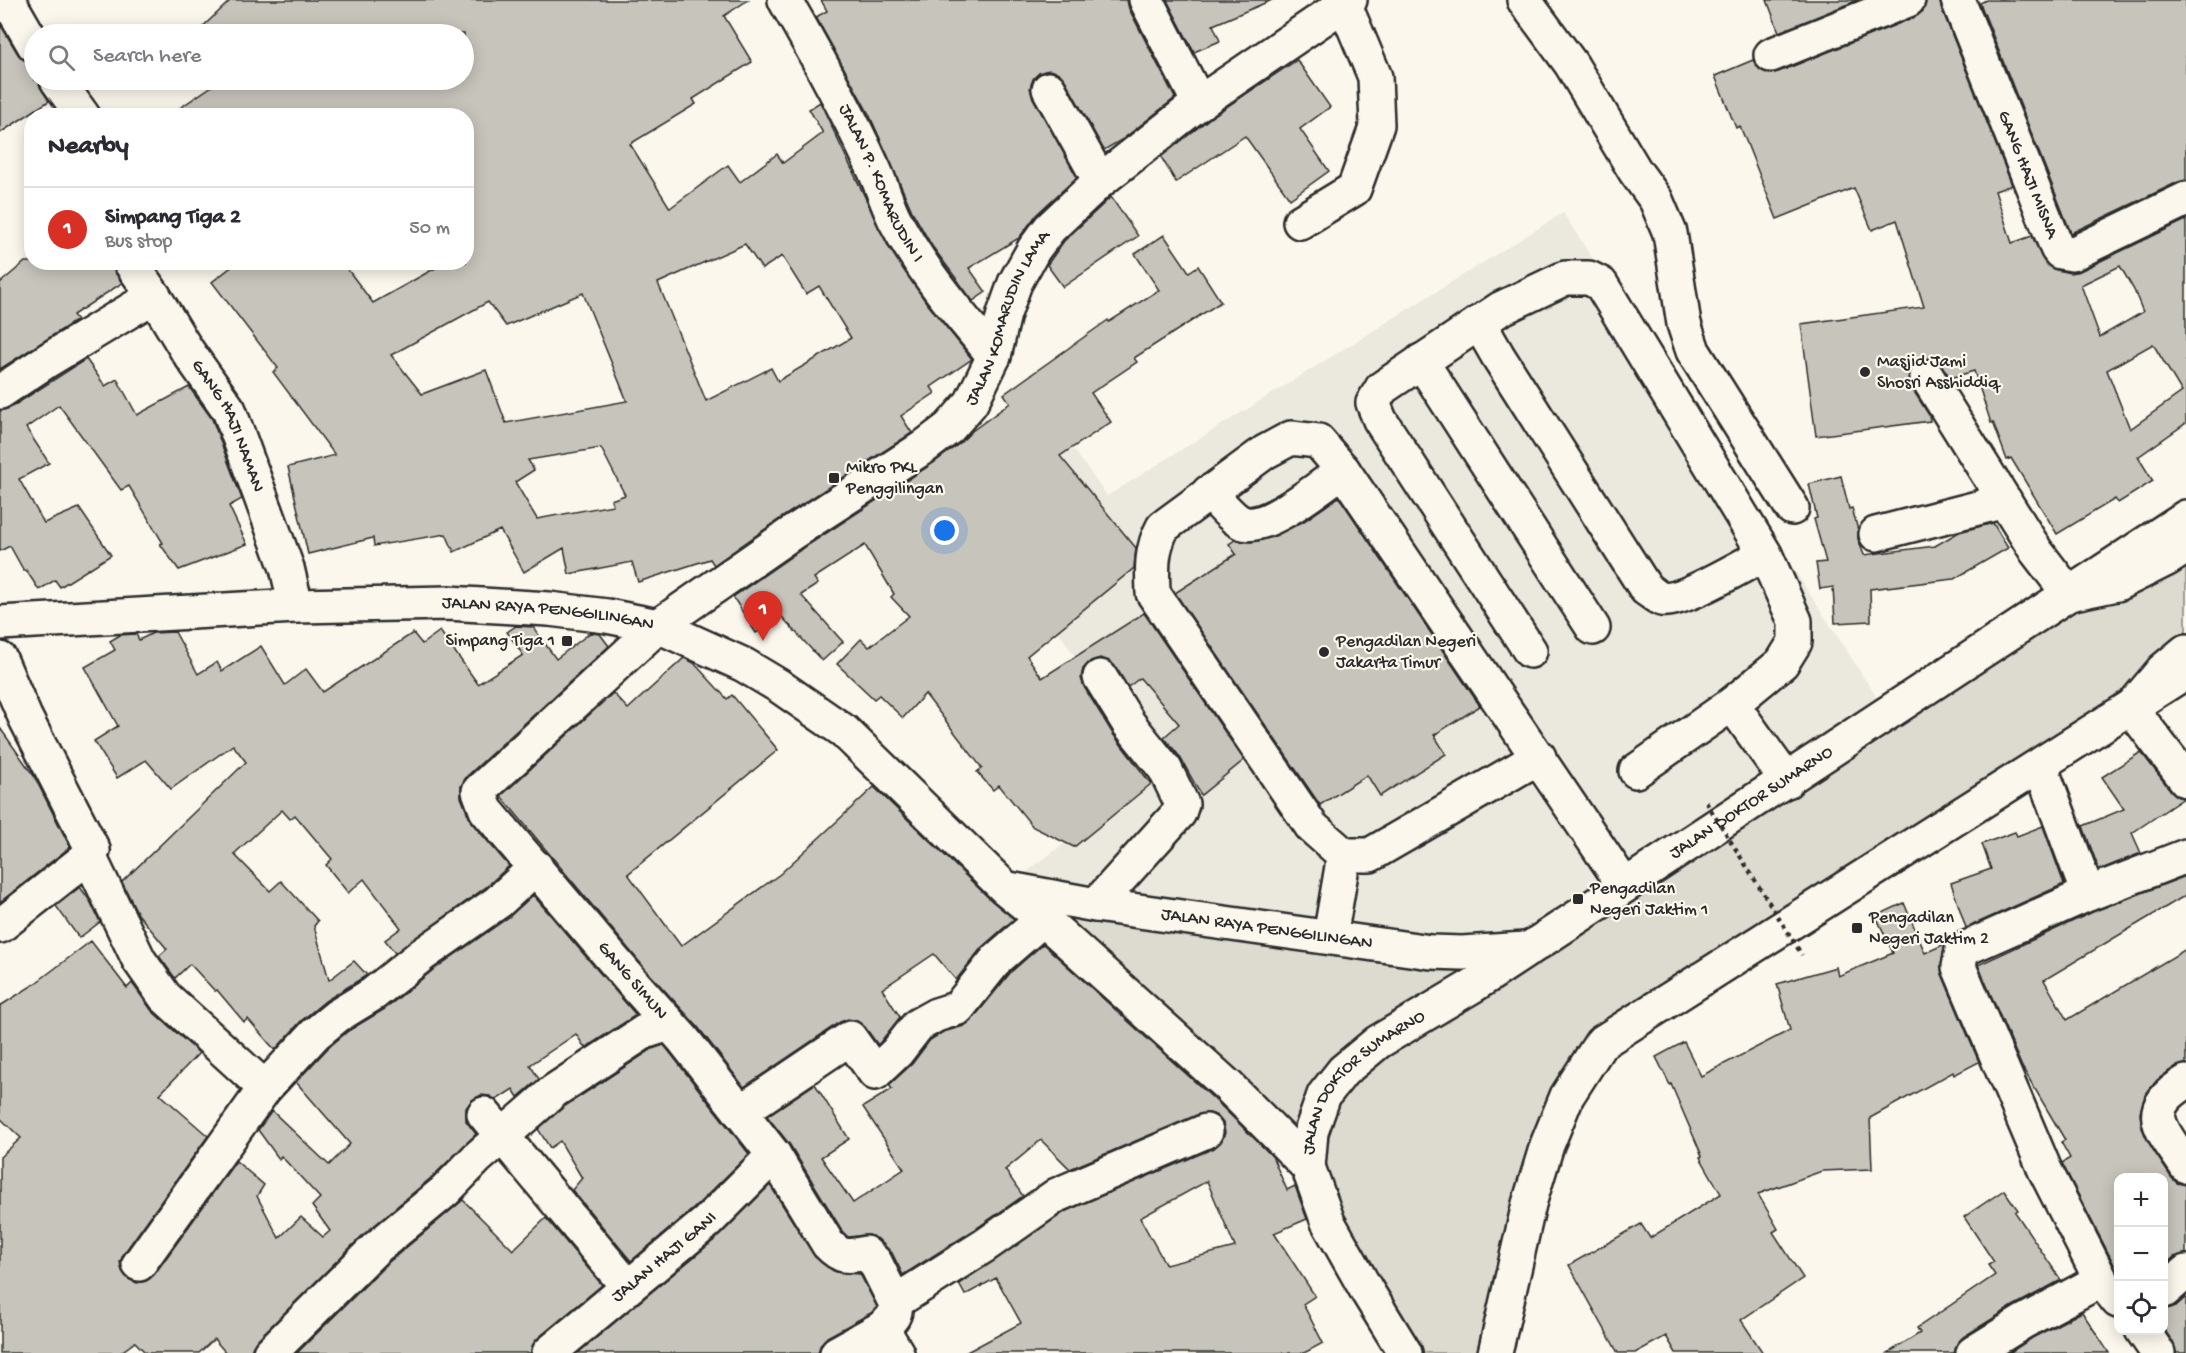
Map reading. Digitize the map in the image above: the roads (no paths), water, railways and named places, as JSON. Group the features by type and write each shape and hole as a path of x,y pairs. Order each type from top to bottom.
{"street":[{"path":"8,0 24,28"},
{"name":"JALAN P. KOMARUDIN I","path":"785,0 842,102 900,228 943,293 994,356"},
{"path":"1146,0 1199,103"},
{"path":"1524,0 1571,64 1635,171 1656,200 1670,233 1684,324 1693,351 1792,508"},
{"path":"1771,55 1908,0"},
{"name":"GANG HAJI MISNA","path":"1958,0 2060,252 2072,254 2186,199"},
{"path":"1300,222 1354,189 1377,125 1375,77 1347,2"},
{"name":"JALAN KOMARUDIN LAMA","path":"658,626 949,428 971,404 994,356 1015,283 1034,249 1050,228 1100,181 1199,103 1347,2"},
{"path":"1049,89 1100,181"},
{"path":"64,90 78,108"},
{"name":"GANG HAJI NAMAN","path":"136,270 229,410 287,568 296,606"},
{"path":"1530,651 1380,420 1373,403 1382,388 1500,309 1565,278 1588,278 1601,284 1765,554 1795,621 1795,642 1782,663 1732,704 1636,771"},
{"path":"0,392 154,296"},
{"path":"1479,323 1646,590 1661,599 1673,599 1712,583 1765,554"},
{"path":"1421,361 1593,628"},
{"path":"1927,378 2036,551 2069,594 2117,584 2186,547"},
{"path":"1539,757 1370,855 1344,855 1312,827 1153,592 1152,556 1155,541 1163,527 1265,452 1291,438 1318,441 1343,470 1539,757 1624,885"},
{"path":"1209,492 1240,522 1251,525 1292,507 1343,470"},
{"path":"1876,534 2005,501"},
{"name":"JALAN DOKTOR SUMARNO","path":"1308,1167 1311,1132 1324,1095 1343,1071 1378,1042 1430,1013 1530,949 1624,885 1787,781 1879,717 2186,517"},
{"name":"JALAN RAYA PENGGILINGAN","path":"0,623 296,606 448,603 549,609 607,616 658,626 744,666 779,686 844,731 1005,888 1043,919 1228,1086 1308,1167"},
{"name":"GANG SIMUN","path":"658,626 479,791 486,810 669,1024 774,1155 828,1244 836,1252 847,1257 865,1253 871,1257 891,1327"},
{"path":"2131,708 2163,670 2186,651"},
{"path":"0,659 25,717 93,850 89,856 0,926"},
{"path":"1495,1353 1529,1204 1546,1145 1567,1096 1601,1043 2186,672"},
{"path":"1096,905 1179,813 1182,804 1165,768 1130,724 1100,677"},
{"path":"1732,704 1787,781"},
{"path":"2131,708 2186,780"},
{"path":"2040,765 2088,894"},
{"path":"1330,937 1344,855"},
{"path":"89,856 139,960 165,997 265,1088"},
{"path":"1973,1353 2023,1322 2110,1291 2045,1170 1959,967 1962,950 2088,894 2186,856"},
{"path":"139,1264 265,1088 288,1061 329,1022 373,993 422,955 498,902 536,867"},
{"name":"JALAN RAYA PENGGILINGAN","path":"1005,888 1096,905 1431,952 1462,953 1530,949"},
{"path":"740,1112 850,1038 875,1073 897,1052 918,1025 936,1015 958,1008 1002,954 1043,919"},
{"path":"270,1353 375,1248 445,1191 477,1158 493,1126 554,1091 644,1032 669,1024"},
{"path":"2186,1082 2160,1104 2157,1113 2160,1126 2186,1166"},
{"path":"493,1126 628,1287"},
{"path":"837,1353 891,1327 984,1246 1057,1195 1206,1131"},
{"name":"JALAN HAJI GANI","path":"549,1353 707,1222 774,1155"},
{"path":"1308,1167 1328,1222 1366,1291 1405,1353"},
{"path":"2168,1287 2186,1272"},
{"path":"2145,1335 2158,1353"}],"place":[{"name":"Masjid Jami Shosri Asshiddiq","path":"1865,372"},
{"name":"Mikro PKL Penggilingan","path":"834,478"},
{"name":"Simpang Tiga 1","path":"567,641"},
{"name":"Simpang Tiga 2","path":"763,641"},
{"name":"Pengadilan Negeri Jakarta Timur","path":"1324,652"},
{"name":"Pengadilan Negeri Jaktim 1","path":"1578,899"},
{"name":"Pengadilan Negeri Jaktim 2","path":"1857,928"}]}
